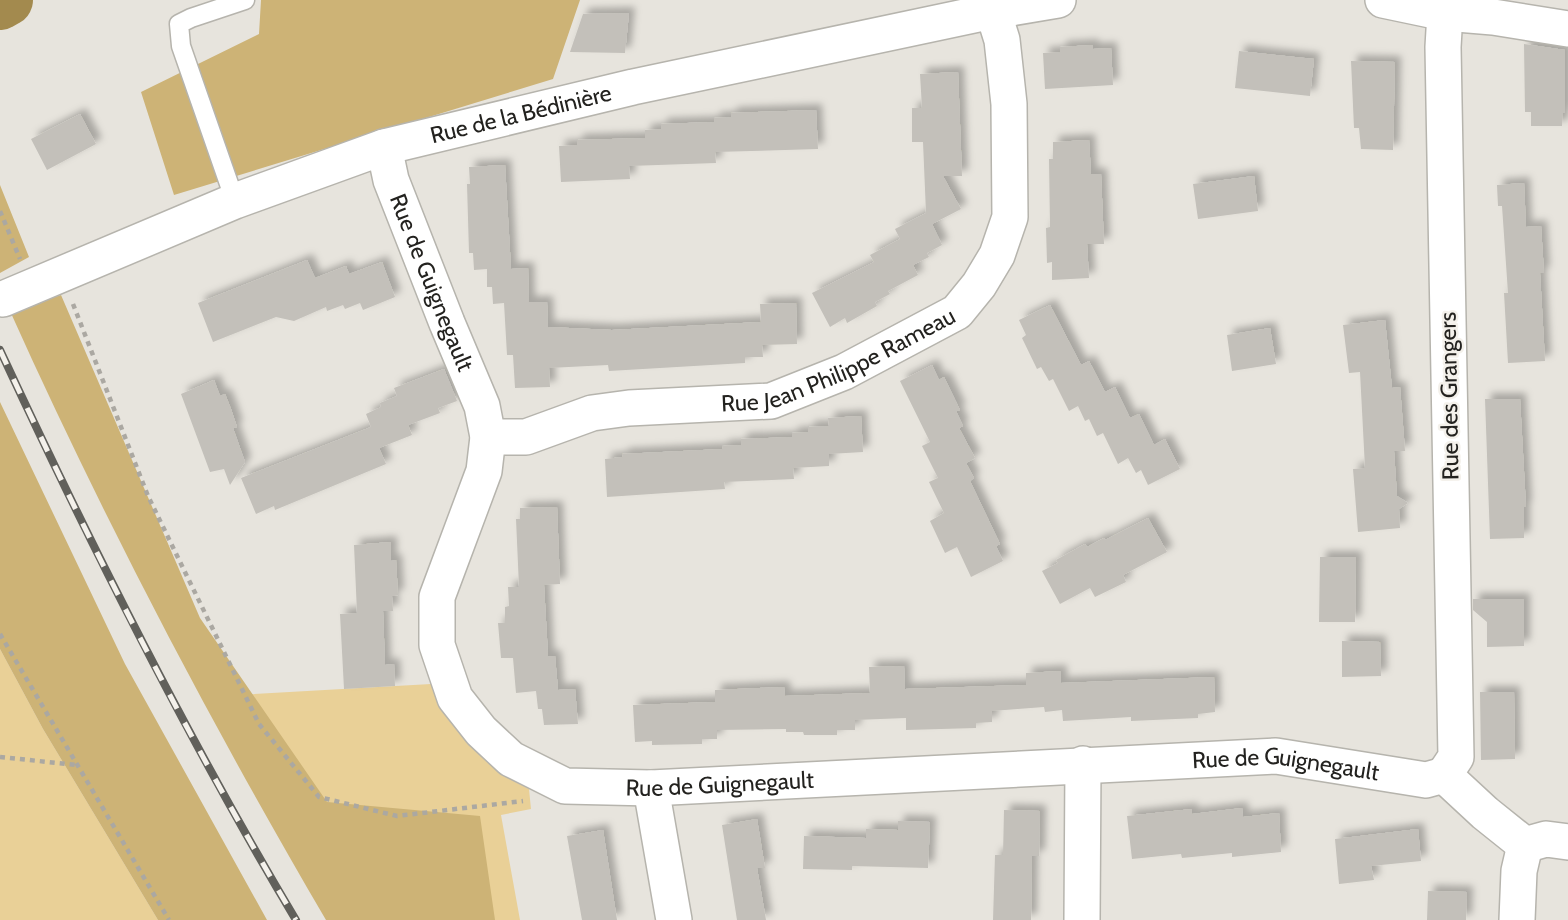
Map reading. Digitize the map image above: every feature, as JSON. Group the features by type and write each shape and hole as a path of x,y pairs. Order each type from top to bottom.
{"street":[{"name":"Rue de la Bédinière","path":"17,293 235,201 384,147 633,87 1058,0"},
{"path":"1383,0 1445,13 1493,17 1568,29"},
{"name":"Rue Jean Philippe Rameau","path":"488,437 526,437 592,412 771,401 844,372 957,312 979,285 997,256 1010,216 1009,104 1002,40 993,12"},
{"name":"Rue des Grangers","path":"1444,775 1456,757 1443,61 1445,13"},
{"name":"Rue de Guignegault","path":"384,147 391,180 482,406 488,437 484,471 437,597 438,645 456,698 481,732 511,759 565,786 650,788 1276,755 1426,780 1444,775"},
{"path":"1082,920 1083,764"},
{"path":"1444,775 1525,845"},
{"path":"650,788 674,920"},
{"path":"1525,845 1546,839 1568,842"},
{"path":"1517,920 1519,871 1525,845"}],"lane":[{"path":"235,201 181,46 179,24 245,0"}],"path":[{"path":"0,211 17,293"},
{"path":"63,273 80,326 148,496 253,712 259,724 318,797 397,816 532,800 565,786"},
{"path":"0,634 169,920"},
{"path":"0,757 78,766"}],"shaded area":[{"path":"261,0 580,0 553,79 174,195 141,92 259,34"},
{"path":"0,185 29,257 0,273"},
{"path":"61,295 200,618 327,802 480,816 495,920 326,920 241,771 160,620 10,311"},
{"path":"0,402 125,664 267,920 158,920 43,729 0,649"},
{"path":"0,649 43,729 158,920 0,920"},
{"path":"431,684 451,718 472,745 497,767 529,789 531,809 501,815 520,920 353,920 238,695"}],"building":[{"path":"629,13 625,53 570,52 583,14"},
{"path":"1524,44 1565,50 1565,113 1562,126 1531,126 1531,112 1525,112"},
{"path":"1093,45 1093,49 1111,48 1113,85 1045,89 1043,53 1060,52 1060,47"},
{"path":"1239,51 1314,59 1310,96 1235,88"},
{"path":"1351,61 1395,62 1393,150 1361,149 1359,128 1354,128"},
{"path":"958,72 962,176 943,176 961,209 932,224 942,245 927,253 929,257 913,265 918,275 888,291 890,294 875,302 877,306 847,323 845,318 830,327 812,293 874,262 870,255 900,239 895,229 926,213 923,142 912,142 912,108 922,108 920,74"},
{"path":"816,110 818,149 715,152 716,163 629,166 630,179 561,182 559,146 577,145 577,140 645,138 645,130 661,129 661,124 714,122 714,118 731,117 731,113"},
{"path":"80,114 96,144 47,170 31,139"},
{"path":"1089,140 1091,174 1101,174 1104,244 1087,244 1089,278 1052,280 1052,262 1047,263 1046,228 1050,227 1049,159 1053,159 1053,142"},
{"path":"505,165 511,269 528,268 529,302 547,302 548,327 612,330 761,322 760,304 796,303 797,344 762,345 763,357 745,357 745,363 609,371 608,365 549,368 550,387 515,388 513,355 507,355 504,303 493,304 492,287 487,287 487,269 474,270 473,253 469,253 469,167"},
{"path":"1254,176 1258,211 1198,219 1193,184"},
{"path":"1524,183 1526,227 1541,226 1544,273 1540,273 1545,361 1508,363 1504,293 1508,293 1502,206 1498,206 1497,185"},
{"path":"307,260 315,278 346,266 349,274 382,262 395,297 363,310 360,303 345,309 343,305 327,311 326,307 294,321 276,317 213,342 198,303"},
{"path":"1050,305 1081,365 1089,361 1105,392 1115,387 1130,418 1139,414 1154,445 1165,439 1180,469 1148,485 1141,470 1136,473 1128,458 1118,464 1103,433 1097,436 1089,419 1085,421 1078,406 1069,411 1053,379 1049,381 1041,367 1037,369 1022,338 1026,335 1019,320"},
{"path":"1385,320 1392,388 1400,387 1405,451 1394,451 1397,496 1408,503 1399,509 1400,528 1358,532 1353,469 1365,468 1360,372 1349,373 1343,325"},
{"path":"1270,328 1276,364 1232,371 1227,335"},
{"path":"932,365 939,380 944,377 960,410 956,411 963,426 959,428 975,458 966,463 974,478 970,481 1000,544 996,546 1003,561 971,577 957,547 945,553 930,521 944,513 929,482 938,478 922,446 930,442 900,381"},
{"path":"444,369 457,401 438,408 440,413 408,425 412,435 379,448 386,464 275,510 274,506 256,514 241,478 371,427 366,414 381,407 380,403 397,396 394,388"},
{"path":"214,380 220,396 225,394 231,409 237,427 233,428 245,462 230,485 224,469 210,472 181,394"},
{"path":"1485,399 1520,399 1526,507 1524,538 1490,539"},
{"path":"861,416 863,452 829,454 829,466 793,468 794,479 724,482 725,489 607,497 605,459 623,457 622,454 723,449 722,446 741,445 741,439 792,437 792,433 808,432 808,427 829,426 828,418"},
{"path":"557,507 560,584 544,585 548,656 555,656 558,690 575,689 578,724 544,725 542,709 538,709 536,691 516,693 513,658 501,658 498,623 505,623 505,607 509,606 508,587 519,587 516,519 520,519 520,508"},
{"path":"1148,518 1167,552 1123,575 1126,582 1095,597 1090,588 1060,604 1042,571 1085,544 1087,547 1104,538 1105,540"},
{"path":"391,542 391,561 396,560 398,595 392,596 393,611 383,611 385,665 394,664 395,686 344,689 340,614 357,613 354,545"},
{"path":"1320,557 1356,557 1355,622 1319,622"},
{"path":"1473,599 1524,599 1524,646 1487,647 1487,622 1473,610"},
{"path":"1342,641 1380,642 1381,676 1342,677"},
{"path":"904,666 905,689 1026,685 1026,673 1061,671 1061,683 1214,677 1215,712 1198,714 1198,718 1131,721 1131,717 1063,721 1062,710 1045,712 1044,707 992,711 992,722 976,723 976,728 906,730 906,718 855,720 855,730 837,730 837,735 804,735 803,732 786,732 786,729 717,730 717,739 702,739 702,744 652,745 652,741 635,742 633,705 715,702 715,690 784,687 785,696 870,693 869,667"},
{"path":"1480,692 1514,692 1515,759 1481,760"},
{"path":"1242,808 1243,817 1279,813 1281,852 1182,858 1181,854 1132,859 1127,816 1192,809 1192,814"},
{"path":"1004,810 1040,811 1039,856 1032,856 1031,920 993,920 995,855 1003,855"},
{"path":"757,819 765,868 757,868 766,920 737,920 722,825"},
{"path":"898,821 930,822 928,868 852,866 852,870 803,869 804,836 866,838 866,829 898,830"},
{"path":"1418,829 1421,861 1371,866 1374,880 1339,884 1335,839"},
{"path":"603,830 617,920 582,920 567,836"},
{"path":"1428,891 1467,892 1466,920 1427,920"}],"waterway":[{"path":"0,4 7,0"}],"railway":[{"path":"0,350 140,639 216,781 296,920"}]}
